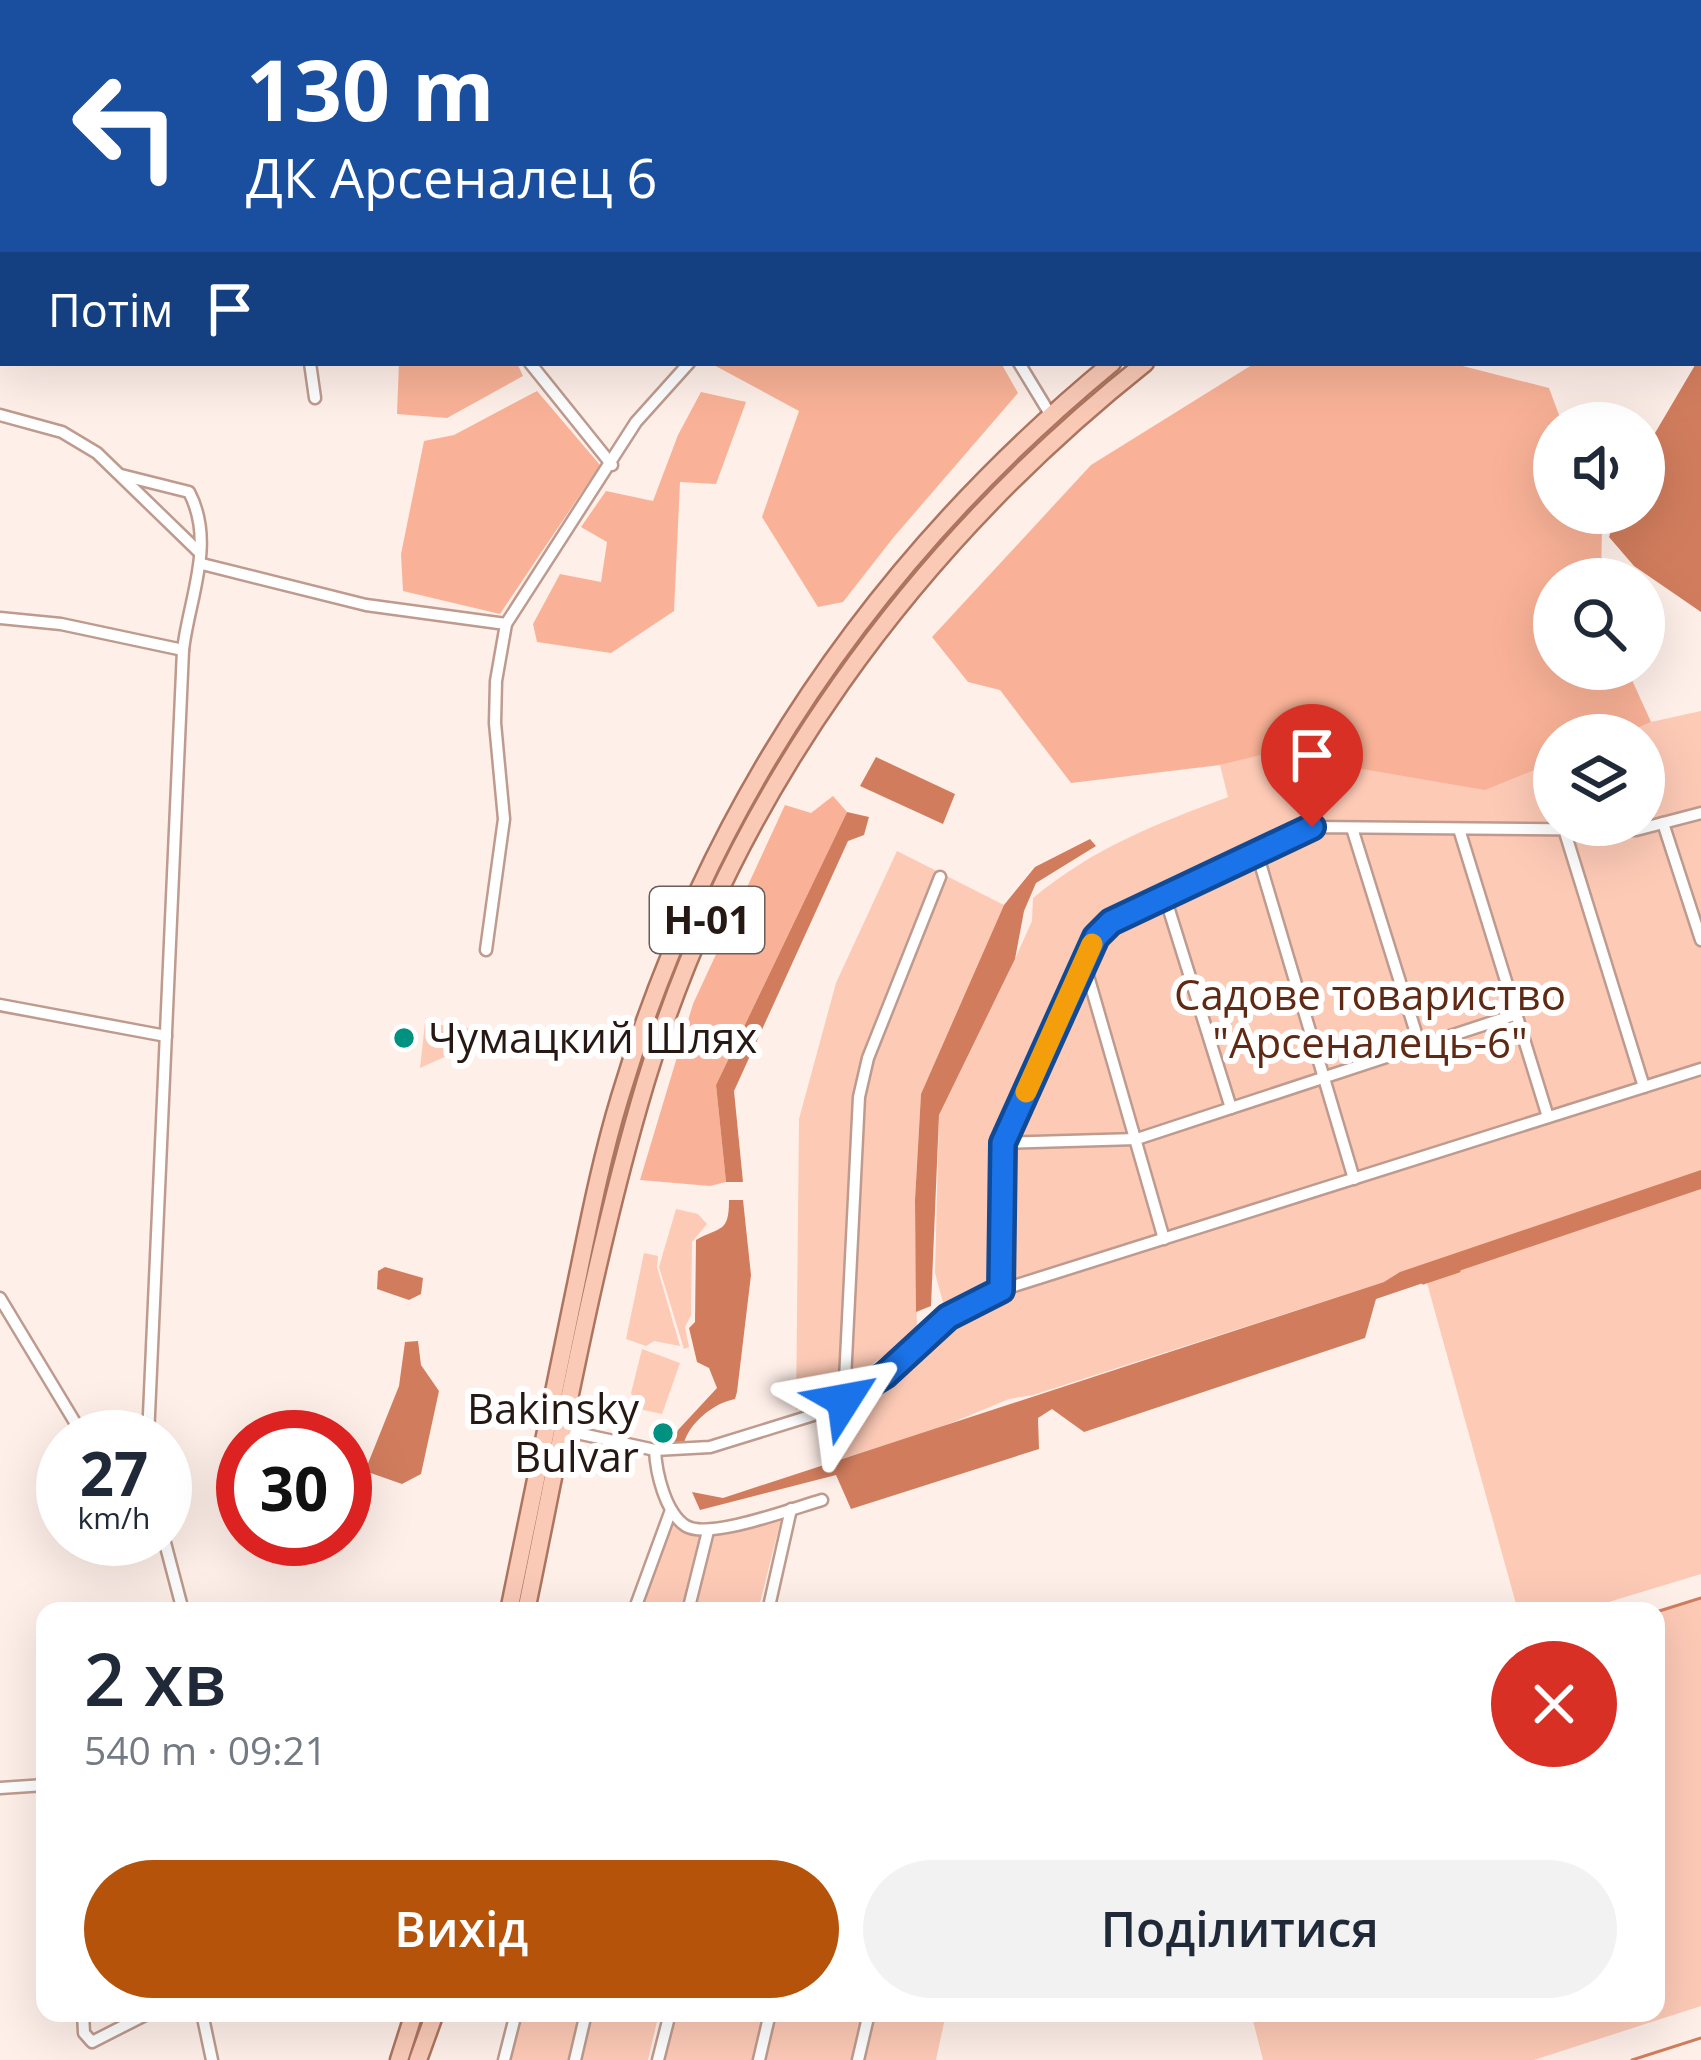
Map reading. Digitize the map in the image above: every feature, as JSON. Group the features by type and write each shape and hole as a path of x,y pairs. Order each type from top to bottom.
{"main road":[{"name":"Н-01","path":"510,1602 598,1180 619,1100 676,935 750,787 820,674 920,546 1050,414 1108,366"},
{"name":"Н-01","path":"528,1602 563,1430 646,1080 697,941 750,830 843,678 898,603 1001,489 1140,366"},
{"path":"400,2060 411,2022"},
{"path":"418,2060 432,2022"}],"street":[{"path":"310,366 315,398"},
{"path":"532,366 612,465"},
{"path":"486,950 504,820 495,723 496,681 506,624 636,422 686,366"},
{"path":"1021,366 1050,414"},
{"path":"0,415 62,432 121,475 202,559 366,604 506,624"},
{"path":"121,475 189,492 196,509 202,559 183,650 149,1410"},
{"path":"0,618 61,624 183,650"},
{"path":"1665,823 1701,813"},
{"path":"1665,826 1701,940"},
{"path":"1001,1290 1003,1143 1096,937 1111,922 1312,827 1533,829"},
{"path":"1352,828 1420,1046"},
{"path":"1459,829 1548,1117"},
{"path":"1569,846 1643,1087"},
{"path":"1257,853 1354,1179"},
{"path":"844,1400 859,1097 868,1058 940,877"},
{"path":"1165,897 1231,1108"},
{"path":"1084,962 1164,1239"},
{"path":"0,1005 166,1036"},
{"path":"1003,1143 1137,1139 1517,1014"},
{"path":"563,1430 655,1450 710,1447 823,1412 885,1375 948,1317 1001,1290 1701,1069"},
{"path":"0,1298 68,1410"},
{"path":"655,1450 655,1465 671,1510 686,1526 708,1531 822,1500"},
{"path":"770,1602 791,1508"},
{"path":"637,1602 671,1510"},
{"path":"690,1602 708,1531"},
{"path":"171,1566 181,1602"},
{"path":"0,1788 36,1786"},
{"path":"83,2022 92,2042 131,2022"},
{"path":"204,2022 212,2060"},
{"path":"504,2060 514,2022"},
{"path":"574,2060 584,2022"},
{"path":"658,2060 668,2022"},
{"path":"758,2060 768,2022"},
{"path":"858,2060 867,2022"}],"green space":[{"name":"Садове товариство \"Арсеналець-6\"","path":"1701,711 1701,1574 1609,1602 1516,1602 1427,1283 1384,1282 1009,1399 934,1430 835,1461 823,1413 885,1375 947,1317 935,1273 939,1115 1032,921 1033,898 1102,851 1228,797 1220,765 1263,754 1533,732 1533,846 1665,846 1665,719"},
{"path":"897,851 1004,905 921,1094 915,1200 917,1331 844,1385 796,1410 799,1119 836,983"},
{"path":"425,1023 483,1030 481,1051 460,1050 420,1068"},
{"path":"676,1209 698,1214 707,1224 692,1242 691,1315 685,1327 689,1347 684,1349 659,1267"},
{"path":"644,1253 658,1256 680,1346 654,1341 646,1346 626,1339"},
{"path":"642,1349 680,1363 662,1414 639,1409 631,1393"},
{"path":"783,1511 760,1602 636,1602 668,1519 708,1531"},
{"path":"1701,1598 1701,2006 1665,2018 1665,1609"},
{"path":"513,2022 657,2022 648,2060 503,2060"},
{"path":"668,2022 944,2022 936,2060 658,2060"},
{"path":"1253,2022 1652,2022 1534,2060 1263,2060"}],"shaded area":[{"path":"399,366 518,366 523,376 447,418 397,414"},
{"path":"716,366 1003,366 1018,393 843,602 818,607 762,517 799,411"},
{"path":"1250,366 1463,366 1549,388 1554,402 1533,402 1533,534 1602,534 1601,558 1533,558 1533,690 1637,690 1647,714 1533,714 1533,771 1485,790 1269,753 1220,765 1071,783 1000,690 968,682 932,637 1091,465"},
{"path":"1695,366 1701,366 1701,612 1665,587 1665,558 1627,558 1609,537 1665,534 1665,416"},
{"path":"537,391 600,465 500,614 403,591 401,554 424,441 454,435"},
{"path":"701,392 746,402 716,484 680,482 674,611 611,653 537,642 533,624 560,574 601,582 607,542 581,527 606,491 653,501 678,435"},
{"path":"876,757 955,794 943,824 860,786"},
{"path":"833,796 847,812 716,1085 726,1182 710,1186 640,1180 693,1004 785,805 811,813"},
{"path":"847,812 869,817 864,835 848,841 734,1091 743,1182 726,1182 716,1085"},
{"path":"1090,839 1096,846 1036,883 1024,911 1015,959 939,1115 931,1306 916,1312 921,1094 1004,905 1035,867"},
{"path":"1701,1170 1701,1189 1376,1299 1365,1338 1084,1432 1052,1409 1038,1418 1039,1449 851,1509 836,1475 700,1510 692,1492 723,1498 1384,1282 1400,1272"},
{"path":"729,1200 743,1200 751,1275 737,1392 735,1399 697,1421 684,1443 673,1443 678,1430 717,1388 709,1368 697,1362 689,1328 695,1322 696,1240 725,1223"},
{"path":"385,1267 423,1278 421,1294 409,1300 377,1289 378,1271"},
{"path":"418,1341 421,1365 439,1391 421,1474 402,1484 372,1473 372,1454 399,1386 405,1342"}],"waterway":[{"path":"1423,1283 1459,1271"},
{"path":"1665,1609 1701,1598"},
{"path":"1632,2060 1701,2038"}],"slow traffic":[{"path":"1026,1092 1092,944"}],"place":[{"name":"Чумацкий Шлях","path":"404,1038"},
{"name":"Bakinsky Bulvar","path":"663,1433"}],"route":[{"path":"844,1400 885,1375 948,1317 1001,1290 1003,1143 1096,937 1111,922 1312,827"}]}
